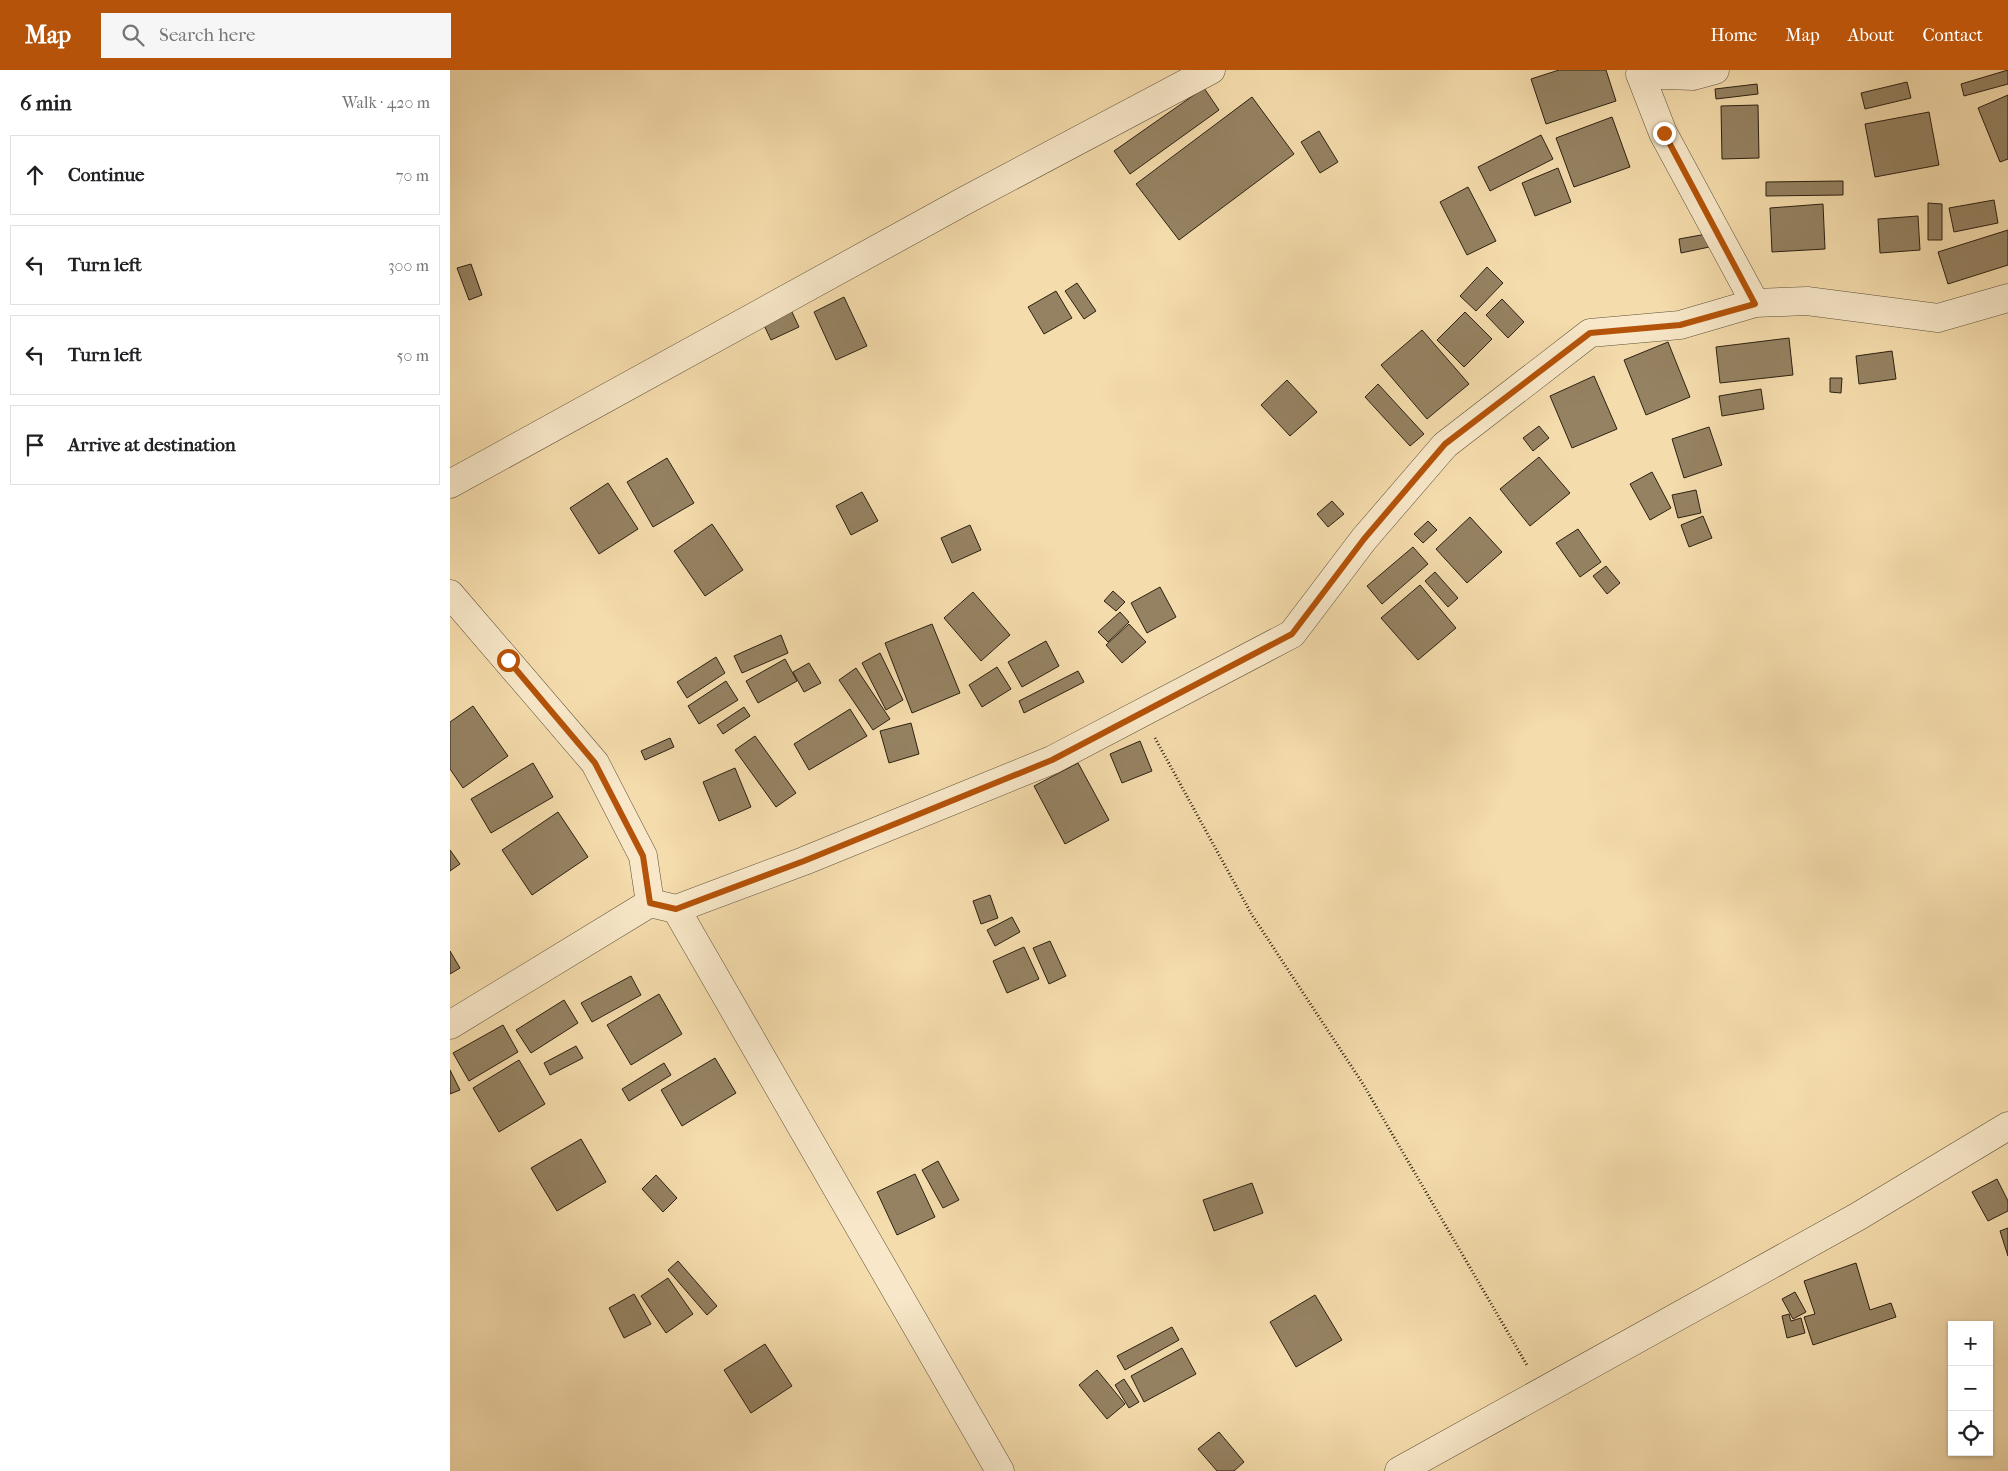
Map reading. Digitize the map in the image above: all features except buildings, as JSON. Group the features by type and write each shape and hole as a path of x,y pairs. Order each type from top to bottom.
{"street":[{"path":"450,484 966,200 1211,70"},
{"path":"1715,70 1693,76 1639,72 1664,133 1755,304"},
{"path":"450,1025 650,903 676,909 804,861 1052,760 1292,634 1364,539 1445,444 1590,333 1680,325 1755,304 1807,300 1938,318 2008,298"},
{"path":"450,594 595,763 643,856 650,903"},
{"path":"676,909 1000,1471"},
{"path":"1399,1471 1857,1217 2008,1126"}],"path":[{"path":"1141,713 1252,915 1363,1084 1542,1392"}],"route":[{"path":"508,660 595,763 643,856 650,903 676,909 804,861 1052,760 1292,634 1364,539 1445,444 1590,333 1680,325 1755,304 1664,133"}]}
